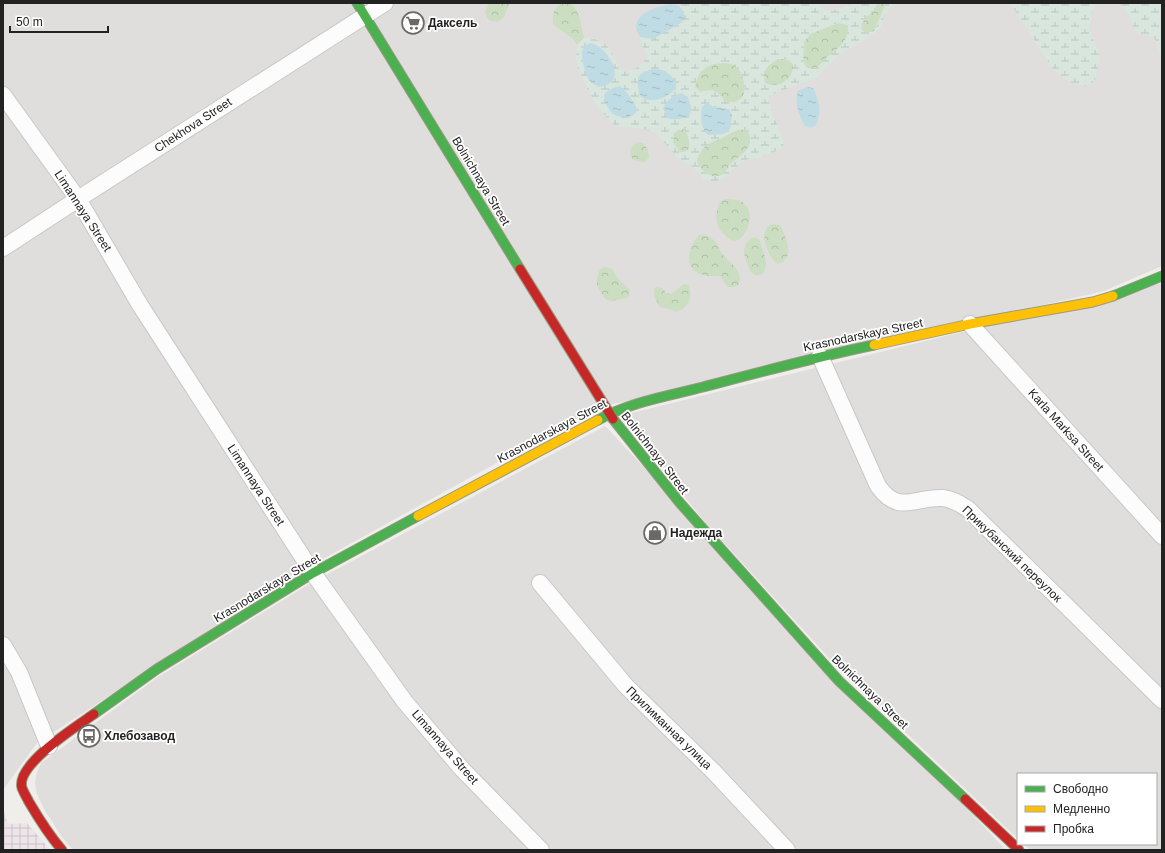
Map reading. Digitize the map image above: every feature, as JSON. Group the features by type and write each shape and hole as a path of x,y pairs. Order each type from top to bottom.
{"street":[{"name":"Chekhova Street","path":"3,248 361,9 385,3"},
{"name":"Bolnichnaya Street","path":"361,9 609,414 680,504 839,681 1019,850"},
{"name":"Limannaya Street","path":"3,95 78,199 140,305 313,573 405,702 462,769 541,850"},
{"name":"Krasnodarskaya Street","path":"62,850 52,838 29,803 22,788 22,780 25,773 33,761 49,746 157,669 313,573 609,414 646,401 820,356 970,324 1093,302 1121,293 1162,276"},
{"name":"Karla Marksa Street","path":"970,324 1162,536"},
{"name":"Прикубанский переулок","path":"820,356 881,491 893,500 900,503 908,504 942,498 957,502 968,510 1162,700"},
{"name":"Прилиманная улица","path":"540,583 626,686 714,772 788,850"},
{"path":"3,645 19,672 49,746"}],"shaded area":[{"path":"3,3 1162,3 1162,266 1104,291 596,408 301,571 37,743 3,790"},
{"path":"1162,283 1162,850 1030,850 1025,845 1157,845 1157,773 1017,773 1017,838 841,671 706,523 619,416"},
{"path":"605,426 1006,850 73,850 61,836 44,809 37,794 35,784 36,775 41,763 158,677 311,583"},
{"path":"3,808 8,824 27,823 50,850 3,850"}],"green space":[{"path":"489,3 510,3 504,17 498,22 491,21 487,17 485,12"},
{"path":"561,3 571,3 579,15 584,38 577,45 573,39 553,24 554,12"},
{"path":"681,3 817,3 825,10 830,11 857,3 877,3 875,9 863,20 861,28 864,32 873,32 886,3 897,3 887,10 880,29 838,56 818,77 770,95 768,100 784,144 781,149 759,158 748,159 741,163 724,178 717,181 704,179 691,165 682,162 656,133 642,129 615,126 596,105 578,71 576,57 577,45 584,38 592,38 607,45 618,65 625,72 636,68 644,62 648,56 643,48 640,37 646,39 684,12 679,6","holes":["839,23 848,25 847,36 838,48 818,66 811,69 806,67 803,60 804,42 810,34","777,59 786,59 793,64 793,70 785,82 770,85 765,83 764,78 765,71 770,64","717,64 731,64 740,71 745,88 744,94 737,101 727,102 714,91 708,90 700,92 695,87 696,81 701,72 704,69","654,69 640,96 638,78 643,73","684,129 687,134 689,149 685,152 680,152 673,143 674,133 678,130","743,129 750,135 750,142 746,151 722,175 708,175 701,169 697,161 702,150 710,143"]},
{"path":"876,3 886,3 874,31 864,32 861,28 862,24 875,7"},
{"path":"1010,3 1095,3 1091,13 1089,28 1098,49 1100,58 1096,78 1091,84 1085,86 1075,84 1065,79 1053,69"},
{"path":"1120,3 1162,3 1162,61 1155,39 1145,34 1138,34 1133,27 1130,17"},
{"path":"839,23 848,25 847,36 842,44 818,66 811,69 806,67 803,60 804,42 810,34"},
{"path":"777,59 786,59 793,64 793,71 790,78 781,84 771,86 765,83 764,74 768,66"},
{"path":"723,63 731,64 736,67 743,77 745,88 744,94 737,101 727,102 714,91 708,90 700,92 695,87 698,76 707,66"},
{"path":"684,129 688,136 689,149 685,152 680,152 673,143 674,133 678,130"},
{"path":"741,129 747,131 750,136 747,149 730,164 725,172 720,176 716,177 705,173 697,162 700,151 705,145"},
{"path":"637,142 643,143 648,150 649,157 645,162 635,161 630,156 633,145"},
{"path":"725,199 735,199 741,201 748,208 749,213 750,219 747,229 740,239 733,241 720,229 716,215 719,203"},
{"path":"774,224 780,225 785,235 788,247 787,257 784,261 778,264 770,254 764,236 768,226"},
{"path":"699,235 708,236 715,242 722,254 738,271 740,279 739,284 734,287 728,287 720,276 703,275 693,270 690,265 689,255 695,239"},
{"path":"754,237 759,239 766,262 765,271 762,274 757,275 754,275 751,272 744,254 745,246"},
{"path":"605,267 612,269 619,280 629,289 630,293 628,298 611,301 605,299 597,286 597,278 600,269"},
{"path":"684,284 688,285 690,289 690,298 689,302 684,308 676,312 660,307 654,296 654,289 658,287 663,289 666,293 671,294"}],"water":[{"path":"671,4 679,6 684,12 684,20 653,39 640,37 637,30 639,18 650,10"},
{"path":"590,43 595,44 605,52 612,63 615,75 609,84 599,87 587,77 582,52 584,47"},
{"path":"654,69 664,71 671,76 676,81 676,89 663,98 654,100 645,99 640,96 638,78 643,73"},
{"path":"620,86 630,97 636,107 637,111 632,116 620,117 612,113 605,101 604,95 609,90"},
{"path":"807,87 813,88 819,106 818,120 816,125 811,128 805,126 797,104 798,91"},
{"path":"681,93 688,97 691,107 690,115 679,119 667,118 663,108 670,99"},
{"path":"707,103 714,107 729,109 732,115 730,129 724,134 708,135 705,132 701,119 702,107"}],"traffic: fast":[{"path":"357,3 520,269"},
{"path":"1113,296 1162,276"},
{"path":"598,420 610,414 649,400 874,345"},
{"path":"613,419 680,503 839,681 965,799"},
{"path":"94,714 157,669 313,573 418,516"}],"traffic: slow":[{"path":"874,345 970,324 1093,302 1113,296"},
{"path":"418,516 598,420"}],"traffic: jam":[{"path":"520,269 613,419"},
{"path":"62,850 44,827 29,802 22,788 22,779 28,768 49,747 94,714"},
{"path":"965,799 1019,850"}],"place":[{"name":"Даксель","path":"413,23"},
{"name":"Надежда","path":"655,533"},
{"name":"Хлебозавод","path":"89,736"}]}
